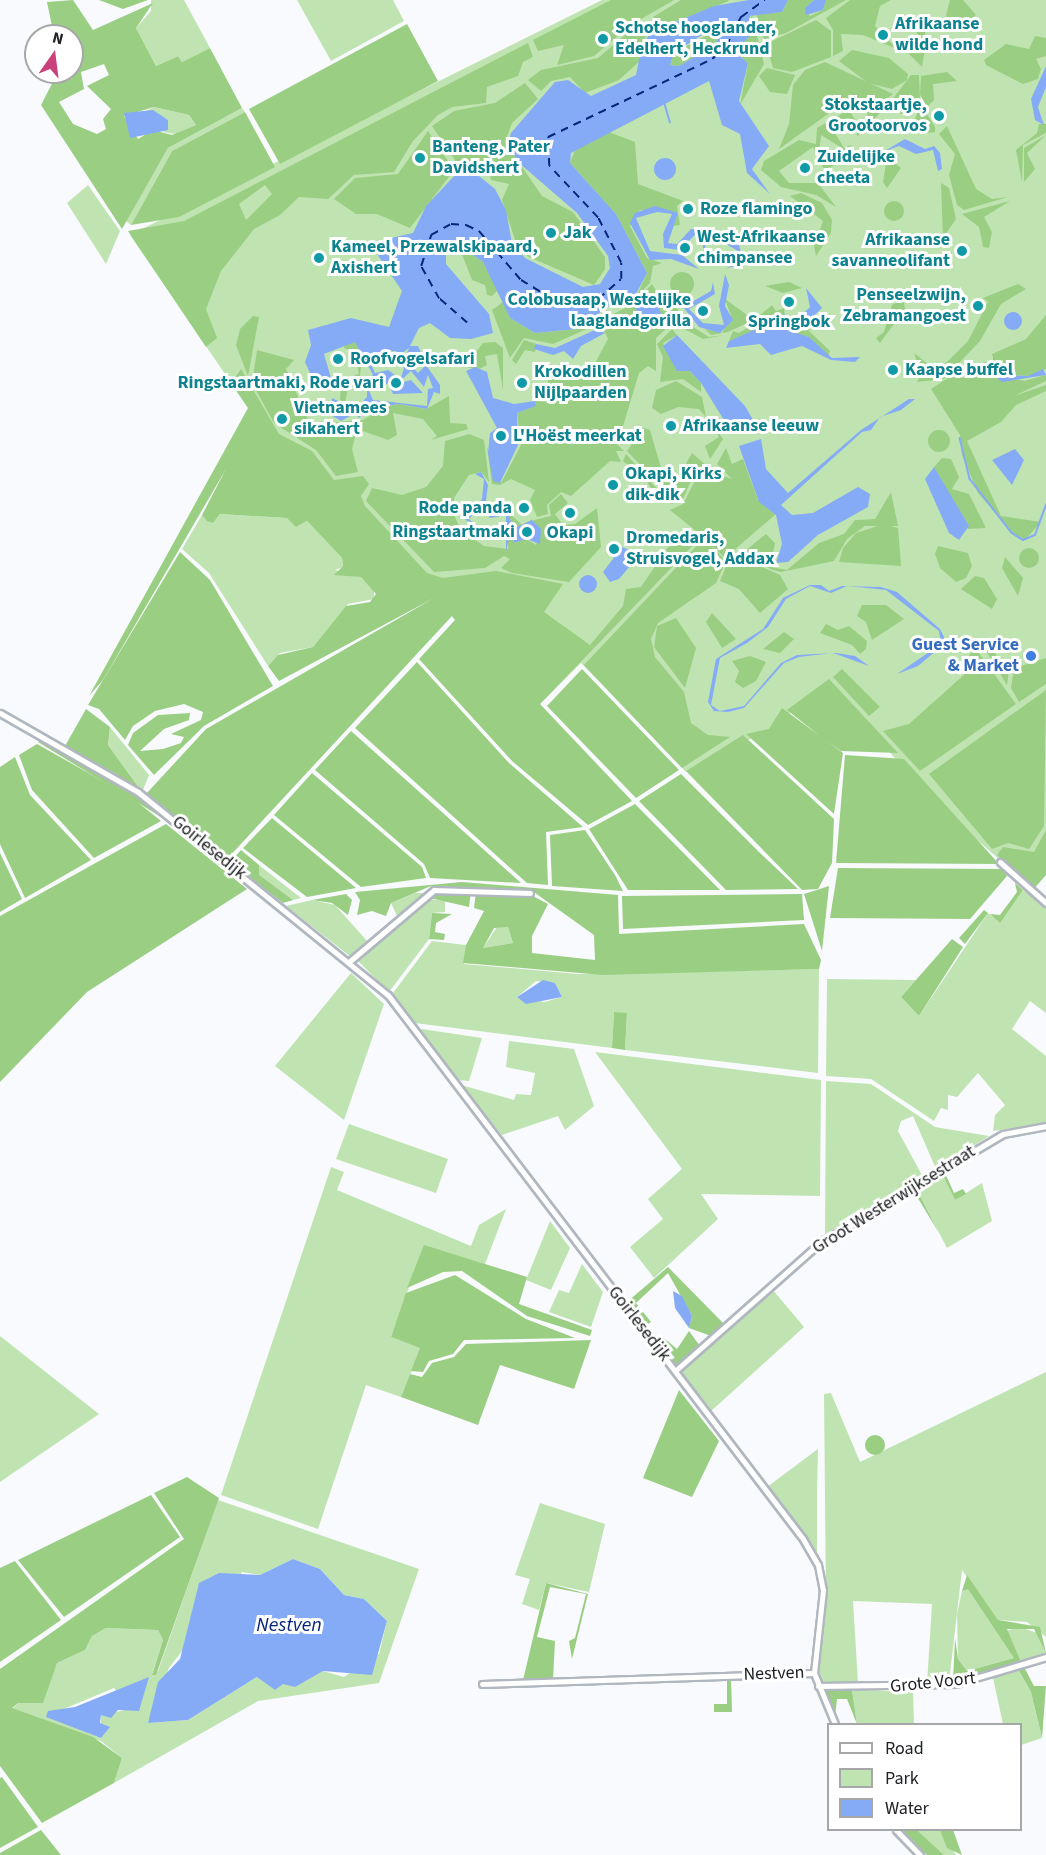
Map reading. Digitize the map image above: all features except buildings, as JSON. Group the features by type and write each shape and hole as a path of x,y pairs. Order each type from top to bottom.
{"street":[{"name":"Goirlesedijk","path":"0,713 138,792 350,961 388,995 675,1371 818,1565 823,1590 814,1673 834,1723"},
{"path":"1000,862 1046,903"},
{"path":"350,961 434,890 530,892"},
{"name":"Groot Westerwijksestraat","path":"675,1371 821,1242 1003,1134 1046,1126"},
{"name":"Grote Voort","path":"818,1686 955,1684 1046,1657"},
{"name":"Nestven","path":"482,1684 814,1673"},
{"path":"897,1831 920,1855"}],"green space":[{"path":"73,0 93,30 153,3 136,28 156,66 178,56 182,62 210,48 242,108 168,148 122,229 41,105 52,84 83,84 84,89 59,102 73,124 97,134 106,129 103,119 111,109 87,86 109,75 104,64 84,71 84,24 52,24 47,2","holes":["154,107 189,115 196,125 172,135 153,130 138,139 124,116"]},
{"path":"99,0 148,0 123,9"},
{"path":"151,0 184,0 210,48 182,62 178,56 156,66 136,28 151,11"},
{"path":"297,0 393,0 404,21 331,61"},
{"path":"602,0 1046,0 1046,874 1031,887 927,796 830,682 770,729 686,772 581,663 539,705 251,412 130,235"},
{"path":"611,0 674,0 631,25 594,56 557,65 564,45 538,51 533,40"},
{"path":"681,0 729,1 656,29 653,17"},
{"path":"788,0 814,0 805,8 810,16 823,10 826,0 846,0 786,33 764,39 756,13 782,12"},
{"path":"850,0 891,0 880,6 875,26 897,49 863,35 841,34 843,51 833,56 833,30 826,18"},
{"path":"950,0 963,0 976,15 955,31 944,23"},
{"path":"925,13 925,36 918,42 925,49 922,67 909,54 907,41 920,40 914,27"},
{"path":"752,15 764,64 740,105 748,63 734,51"},
{"path":"816,20 831,31 831,57 792,72 773,68 766,44"},
{"path":"407,24 438,81 280,164 249,109"},
{"path":"633,28 646,37 639,46 640,61 619,80 585,93 570,77 551,81 541,91 528,80 541,70 598,58"},
{"path":"713,32 719,38 711,47 679,66 670,65 674,53"},
{"path":"1035,36 1046,38 1046,56 1036,59 1041,69 1038,79 1023,84 986,65 984,60 1006,44 1029,49"},
{"path":"528,43 533,57 523,62 518,76 487,87 486,103 452,107 438,115 413,141 394,172 354,175 328,199 299,197 280,215 254,229 221,271 206,309 217,338 206,347 128,231 184,221","holes":["265,185 272,194 246,220 239,204"]},
{"path":"852,50 889,58 908,74 907,80 892,89 868,83 839,61"},
{"path":"825,62 893,94 884,101 835,109 779,149 789,124 793,85 805,70"},
{"path":"767,68 795,75 787,94 770,92 759,76"},
{"path":"947,72 957,81 933,84 934,100 926,108 920,94 921,76"},
{"path":"911,75 919,75 920,101 910,116 884,109 865,128 868,110 891,101"},
{"path":"525,83 538,99 512,123 505,142 542,196 573,212 605,257 605,269 594,285 529,257 517,246 502,200 509,184 491,180 488,164 461,169 432,126 454,111 495,103"},
{"path":"921,104 935,127 935,132 927,133 924,120 913,124"},
{"path":"154,107 189,115 196,125 175,134 163,132 168,120 146,111"},
{"path":"242,108 245,112 172,151 131,225 126,221 168,148"},
{"path":"245,112 275,167 179,217 131,225 172,151"},
{"path":"843,113 851,113 863,132 857,136 856,121 846,118 836,126 839,132 833,130 844,148 851,145 848,155 834,160 842,148 821,135 819,153 834,166 824,169 813,147 779,171 789,183 818,183 836,207 816,195 781,187 761,170 764,161 799,140 816,144 817,128"},
{"path":"1039,124 1046,124 1046,133 1023,145 1022,182 1016,150 1037,133"},
{"path":"947,126 976,189 992,199 1008,197 964,210 957,205 949,175 955,154 939,134"},
{"path":"428,131 454,170 410,228 377,214 356,214 334,199 355,178 398,174"},
{"path":"609,132 635,142 638,184 683,201 677,206 680,225 673,226 678,213 640,210 630,226 647,258 662,263 653,266 650,283 636,297 647,273 616,214 570,163 576,147"},
{"path":"1046,135 1027,153 1035,169 1024,182 1024,148"},
{"path":"887,157 901,168 887,188 883,182"},
{"path":"941,183 949,188 956,219 943,238"},
{"path":"88,185 120,231 106,264 67,203"},
{"path":"801,193 822,203 832,220 831,233 816,256 814,246 823,221 790,196"},
{"path":"890,201 898,201 904,207 904,215 898,221 890,221 884,215 884,207"},
{"path":"1010,201 984,217 992,232 989,248 983,247 979,227 962,214"},
{"path":"458,244 483,262 498,290 492,296 487,295 485,285 472,280"},
{"path":"682,272 691,275 694,284 691,293 682,296 673,293 670,284 673,275"},
{"path":"789,282 802,288 783,293 765,286"},
{"path":"652,284 668,309 676,305 680,316 656,338 656,371 648,366 639,373 623,426 613,438 603,431 624,451 616,451 621,462 610,461 571,496 561,492 547,505 548,514 537,517 530,500 535,490 511,479 500,485 492,484 487,447 501,483 521,445 517,413 536,406 535,401 550,402 548,380 575,378 594,365 608,339 604,331 591,334 601,321 634,303 648,320 648,293 638,298"},
{"path":"1018,284 1026,289 1001,304 980,341 944,379 917,382 921,374 914,353 934,369 947,362 968,341 988,302 983,298"},
{"path":"915,293 917,299 904,302 905,309 880,343 876,338 884,332 892,305"},
{"path":"725,299 754,320 728,332 711,335 705,329 722,333 731,316"},
{"path":"503,302 510,318 535,333 589,328 553,344 524,338 510,358 492,310"},
{"path":"772,305 776,311 784,308 786,326 758,317"},
{"path":"1046,315 1046,369 1028,376 998,374 992,354 1026,339"},
{"path":"253,316 259,317 248,376 236,345 240,329"},
{"path":"763,318 783,329 773,325 729,341 733,331 739,333"},
{"path":"685,322 709,337 725,335 703,339 677,325"},
{"path":"813,324 809,331 830,351 828,356 809,337 788,331 806,331"},
{"path":"672,329 677,335 663,343 677,370 690,371 701,383 701,392 683,379 660,382 663,357 657,344"},
{"path":"524,340 543,346 536,344 535,352 525,350 516,364 512,360"},
{"path":"345,342 356,342 362,352 360,377 354,375 359,374 354,352 344,348"},
{"path":"495,342 503,348 503,390 497,354 485,356 487,365 479,369 464,367 483,343"},
{"path":"257,350 294,360 286,369 310,424 363,420 371,415 368,410 399,404 426,409 449,396 450,423 466,424 468,429 431,440 437,436 423,419 393,413 397,435 388,440 357,429 352,449 358,472 336,476 316,450 274,423 252,383"},
{"path":"989,361 990,373 1024,381 1046,375 1046,381 1014,396 1046,385 1046,391 1016,405 1001,422 967,441 1001,516 1041,522 1025,540 1013,533 978,493 962,455 960,435 931,389 963,368"},
{"path":"241,369 279,434 312,451 334,480 363,476 369,484 361,496 365,506 427,573 443,578 496,571 563,584 544,612 590,645 623,606 626,589 641,587 668,547 702,536 540,704 632,801 588,825 512,761 419,659 455,620 452,616 227,859 146,794 206,729 434,598 279,681 268,666 278,655 313,647 346,606 370,602 376,594 361,577 334,575 343,566 342,558 307,521 296,527 287,518 220,514 213,523 207,521 202,515 226,469 103,680 89,696 248,408 231,383"},
{"path":"363,377 365,391 349,385 345,402 340,400 341,381"},
{"path":"676,381 702,397 706,417 699,409 678,407 661,414 652,408 656,390"},
{"path":"710,421 723,439 710,459 705,446 719,437"},
{"path":"643,428 650,430 662,471 676,470 666,492 627,451"},
{"path":"939,430 947,433 950,441 947,449 939,452 931,449 928,441 931,433"},
{"path":"469,434 484,440 489,482 481,472 469,475 454,498 455,517 460,529 484,546 508,549 508,514 495,516 505,509 523,526 517,527 513,543 526,539 536,545 541,529 526,522 551,516 549,505 561,494 568,503 555,514 563,525 575,524 597,508 601,547 569,582 512,573 501,568 510,559 504,556 485,568 434,572 366,501 372,488 402,495 426,487 443,466 445,441"},
{"path":"726,448 732,464 743,459 758,500 776,514 725,558 670,510 683,504 698,475 706,470 732,479 717,464"},
{"path":"692,453 707,466 692,479 682,501 671,504 669,494"},
{"path":"626,454 660,492 661,505 644,477 623,461"},
{"path":"942,458 951,459 959,477 952,489 969,494 986,528 968,529 957,512 934,467"},
{"path":"891,492 898,526 865,526 847,539 834,561 781,572 740,555 766,534 775,543 770,567 787,570 819,543 844,534 855,520 875,519"},
{"path":"220,514 287,518 298,526 307,521 342,558 343,567 335,570 361,577 374,590 374,599 348,604 313,647 280,653 268,666 209,573 182,549 202,515 213,523"},
{"path":"884,524 898,528 901,566 839,562 843,548 856,533"},
{"path":"704,538 726,561 716,583 658,623 651,639 655,657 684,692 691,723 708,735 730,737 682,768 584,665"},
{"path":"938,546 968,553 972,566 966,578 956,582 940,568 935,554"},
{"path":"1029,548 1036,551 1039,558 1036,565 1029,568 1022,565 1019,558 1022,551"},
{"path":"180,552 210,580 273,686 204,726 154,775 128,745 133,733 158,715 190,713 189,720 164,729 140,751 163,749 181,743 184,737 171,734 201,720 203,712 184,704 155,711 133,726 125,740 99,709 88,705"},
{"path":"740,557 780,575 788,589 760,613 739,589 720,581 727,564"},
{"path":"1005,557 1023,578 1018,596 1002,568"},
{"path":"975,576 984,578 997,599 992,609 961,589"},
{"path":"862,605 886,605 904,619 872,640 866,622 857,616"},
{"path":"712,613 736,639 722,648 706,622"},
{"path":"676,618 696,648 685,688 654,647 657,626"},
{"path":"826,624 838,630 849,626 867,641 866,649 860,654 852,645 820,633"},
{"path":"784,632 794,639 780,653 763,649"},
{"path":"991,645 1000,651 995,653 1003,671 1009,669 1007,685 986,651"},
{"path":"976,649 1016,704 920,771 883,731 909,724 976,664 969,655"},
{"path":"750,656 766,662 756,681 743,688 735,682 739,671 732,661"},
{"path":"1046,658 1046,684 1019,702 1011,688 1014,668"},
{"path":"417,662 509,763 583,827 546,832 548,885 527,883 355,728"},
{"path":"582,669 679,770 636,798 547,706"},
{"path":"842,669 880,707 869,716 833,677"},
{"path":"829,679 898,753 841,751 827,741 843,753 834,814 746,734 769,729 782,708 820,736 787,710"},
{"path":"1046,690 1044,826 1029,849 1008,843 992,849 929,774"},
{"path":"86,709 110,727 108,745 142,792 65,746"},
{"path":"110,727 149,775 142,792 108,745"},
{"path":"351,731 521,883 430,878 424,864 315,770"},
{"path":"743,735 834,819 832,863 818,889 802,890 686,771"},
{"path":"42,739 132,790 171,823 38,742"},
{"path":"37,744 131,797 161,821 94,858 32,790 19,755"},
{"path":"845,755 904,759 999,864 836,863"},
{"path":"15,757 30,795 91,860 25,898 0,844 0,767"},
{"path":"312,773 422,867 426,878 361,887 274,815"},
{"path":"681,774 798,889 726,890 639,801"},
{"path":"635,804 720,890 628,890 589,829"},
{"path":"272,818 356,888 307,897 243,848"},
{"path":"166,824 247,889 87,992 0,1082 0,916"},
{"path":"585,830 623,891 552,886 550,835"},
{"path":"1046,830 1046,875 1032,891 997,855 1003,847 1034,852"},
{"path":"241,850 259,865 259,875 293,900 283,903 230,862"},
{"path":"0,853 22,899 0,912"},
{"path":"259,865 301,898 293,900 258,875"},
{"path":"838,868 1002,869 1007,876 970,919 830,918"},
{"path":"462,882 618,895 619,934 804,924 821,960 819,969 603,975 463,963 466,945 484,911 474,908 476,892 529,894 548,904 532,936 532,953 595,960 594,935 531,890 431,886 391,903 386,916 372,911 357,915 360,900 355,892","holes":["508,927 513,943 483,948 494,928"]},
{"path":"1015,883 1023,890 1000,923 990,914 1000,915 1017,892"},
{"path":"829,886 822,951 804,894"},
{"path":"1023,890 1046,906 1046,1013 1030,1001 1012,1029 1046,1056 1046,1123 993,1131 995,1115 1005,1105 978,1073 957,1097 948,1095 948,1110 941,1108 934,1121 871,1079 826,1076 827,979 916,980 901,997 919,1016 988,913 1000,922"},
{"path":"471,891 469,907 430,898 431,892"},
{"path":"431,892 430,899 445,901 445,912 432,913 429,939 389,992 356,959"},
{"path":"415,893 424,893 398,918 391,903"},
{"path":"346,894 352,900 348,915 332,903 312,900"},
{"path":"802,894 804,920 623,929 622,896"},
{"path":"312,900 335,905 368,942 351,957 286,906"},
{"path":"984,910 988,913 965,944 959,938"},
{"path":"432,913 452,914 436,923 435,932 445,934 444,940 429,939"},
{"path":"497,927 508,927 513,943 483,948"},
{"path":"952,939 963,947 919,1016 901,997"},
{"path":"432,941 466,945 464,964 578,974 819,969 818,1073 625,1050 627,1014 614,1012 612,1048 415,1023 393,993","holes":["536,981 555,983 562,997 544,1002 517,997"]},
{"path":"351,973 384,1004 344,1120 275,1066"},
{"path":"614,1012 627,1013 625,1050 612,1048"},
{"path":"418,1030 482,1038 469,1081 456,1080"},
{"path":"509,1041 574,1049 594,1106 565,1130 558,1116 502,1135 461,1085 514,1100 516,1094 531,1095 535,1073 506,1067"},
{"path":"595,1052 821,1080 820,1196 701,1194 718,1219 654,1278 630,1247 663,1219 648,1199 682,1169"},
{"path":"826,1081 871,1084 935,1127 989,1136 936,1169 913,1116 901,1121 898,1131 923,1177 825,1234"},
{"path":"349,1124 448,1159 436,1193 336,1159"},
{"path":"331,1167 344,1172 337,1190 471,1246 479,1225 506,1209 485,1264 424,1246 391,1337 421,1348 401,1397 366,1385 318,1529 221,1495"},
{"path":"944,1171 954,1193 963,1189 966,1194 955,1200 943,1176 918,1192 939,1233 913,1190"},
{"path":"943,1176 955,1200 982,1183 992,1221 947,1248 918,1192"},
{"path":"550,1221 570,1248 551,1290 526,1280"},
{"path":"424,1245 527,1277 519,1304 592,1330 590,1336 527,1316 462,1271 443,1272 407,1288"},
{"path":"582,1264 603,1292 591,1327 549,1312 559,1290 569,1293"},
{"path":"668,1267 724,1324 711,1336 689,1328 692,1316 668,1273 636,1303 651,1322 645,1326 627,1302"},
{"path":"455,1275 526,1319 575,1338 464,1340 453,1354 429,1361 423,1372 411,1371 420,1348 391,1337 406,1293"},
{"path":"772,1289 804,1327 710,1412 680,1372"},
{"path":"689,1331 700,1346 676,1367 655,1339 664,1338 677,1349"},
{"path":"0,1336 99,1414 0,1482"},
{"path":"591,1340 574,1389 500,1365 478,1425 401,1397 410,1374 422,1377 432,1363 454,1357 466,1344"},
{"path":"1046,1372 1046,1637 1027,1622 998,1620 962,1570 949,1682 927,1684 932,1604 853,1601 858,1683 823,1683 817,1662 826,1601 824,1394 831,1393 860,1462"},
{"path":"679,1390 719,1441 692,1497 643,1478"},
{"path":"875,1435 882,1438 885,1445 882,1452 875,1455 868,1452 865,1445 868,1438"},
{"path":"818,1449 817,1493 817,1554 767,1487"},
{"path":"187,1477 219,1498 156,1675 152,1675 163,1640 158,1630 106,1628 92,1636 85,1650 57,1663 43,1703 18,1703 12,1708 93,1737 122,1758 114,1783 42,1823 0,1766 0,1669 184,1539 154,1493"},
{"path":"151,1495 180,1537 64,1617 18,1560"},
{"path":"218,1500 419,1569 379,1683 258,1701 114,1783 122,1758 101,1741 12,1709 18,1703 38,1703 57,1663 85,1650 92,1636 106,1628 158,1630 163,1640 152,1674 158,1671","holes":["293,1559 320,1569 344,1595 364,1599 387,1621 379,1654 344,1677 323,1671 283,1684 257,1677 188,1720 148,1723 169,1668 242,1572 260,1575","114,1688 130,1709 101,1715 101,1738 47,1716"]},
{"path":"540,1503 605,1524 589,1592 546,1583 539,1610 522,1604 530,1579 515,1575"},
{"path":"15,1561 61,1620 0,1662 0,1568"},
{"path":"967,1575 998,1620 1040,1627 1046,1653 1034,1629 1007,1629 1021,1662 953,1682 955,1638 958,1659 967,1671 1014,1658 968,1589 962,1591"},
{"path":"546,1583 588,1594 572,1659 569,1641 575,1638 586,1594 550,1587 537,1637 555,1641 553,1679 523,1680"},
{"path":"968,1588 1005,1638 1014,1658 967,1671 958,1659 957,1614 962,1591"},
{"path":"1020,1627 1037,1633 1046,1653 1021,1662 1006,1631"},
{"path":"1024,1667 1034,1686 1046,1686 1042,1738 1031,1692 1018,1669"},
{"path":"1018,1669 1031,1692 1042,1738 1022,1745 1022,1723 1003,1723 993,1678"},
{"path":"727,1679 731,1679 732,1712 714,1712 714,1704 727,1704"},
{"path":"825,1689 852,1690 857,1723 847,1699 837,1699 835,1717"},
{"path":"852,1690 913,1691 914,1723 857,1723"},
{"path":"2,1777 38,1827 0,1848 0,1778"},
{"path":"41,1830 61,1855 0,1855 0,1853"},
{"path":"903,1831 918,1831 944,1855 927,1855"},
{"path":"918,1831 941,1831 956,1855 944,1855"},
{"path":"940,1831 953,1831 962,1855 947,1848"}],"water":[{"path":"749,0 788,0 782,12 750,16 750,36 734,51 748,63 739,101 769,146 752,169 770,194 747,173 740,134 722,125 709,81 571,153 570,163 616,214 647,273 635,296 640,300 653,294 665,323 654,325 622,297 577,329 535,333 510,318 483,262 458,244 446,250 446,264 489,314 493,333 471,339 450,338 430,323 419,328 410,346 418,346 425,361 412,364 405,357 409,348 401,354 418,373 426,365 440,385 440,394 434,392 427,409 399,404 363,410 360,418 354,414 341,421 331,415 332,398 355,409 367,397 367,386 373,400 427,406 428,389 433,388 428,375 424,387 411,371 400,381 404,368 396,351 371,353 367,355 375,373 388,370 395,375 393,385 411,380 423,393 393,394 388,383 378,390 368,378 373,375 355,342 324,354 331,378 314,382 305,362 311,345 308,330 351,318 389,327 402,291 377,254 378,248 391,238 413,233 426,206 457,173 479,176 495,189 506,210 512,243 525,258 583,287 600,284 610,268 608,256 577,213 518,162 508,143 511,133 555,82 568,80 591,96 636,75 642,45 651,32 714,6","holes":["708,31 719,38 711,47 679,66 670,65 674,53"]},
{"path":"814,0 826,0 823,10 806,15 805,8"},
{"path":"1046,66 1046,87 1038,107 1044,125 1035,120 1031,99"},
{"path":"153,110 168,120 168,130 130,138 124,113"},
{"path":"905,139 925,149 934,146 940,153 942,169 938,171 933,150 916,154 899,146 883,152"},
{"path":"665,158 673,161 676,169 673,177 665,180 657,177 654,169 657,161"},
{"path":"655,206 678,213 668,243 677,244 691,229 716,231 738,242 744,262 726,269 738,261 738,251 712,236 707,236 703,261 703,242 696,234 679,250 664,248 663,234 672,214 657,212 636,218 650,251 682,255 699,269 671,259 650,260 630,223 635,213"},
{"path":"725,274 729,285 725,306 733,320 720,333 699,327 683,307 711,291 713,282 715,294 689,309 703,323 724,325 719,306"},
{"path":"806,288 822,308 804,325 786,324 783,314 798,318 810,307"},
{"path":"1013,312 1019,315 1022,321 1019,327 1013,330 1007,327 1004,321 1007,315"},
{"path":"768,324 809,337 832,358 860,357 855,362 831,360 802,346 771,355 760,344 726,348 729,341"},
{"path":"597,329 605,333 581,346 573,359 564,351 553,355 534,349 536,344 555,348"},
{"path":"677,335 745,406 756,425 732,433 701,383 690,371 677,371 663,346"},
{"path":"994,355 994,370 1001,375 1028,376 1043,369 1046,375 1002,382 990,373"},
{"path":"475,367 487,372 493,398 514,404 535,401 536,406 517,413 518,445 500,483 493,481 488,453 490,433 497,428 466,371"},
{"path":"909,399 915,399 901,410 882,416"},
{"path":"879,418 871,430 862,432 781,505 792,515 813,513 858,487 870,494 868,507 818,535 788,562 776,563 782,544 776,515 759,502 739,446 761,439 766,469 788,493 861,430"},
{"path":"1015,449 1024,460 1012,485 992,460"},
{"path":"934,467 969,526 959,540 949,533 925,479"},
{"path":"481,472 488,485 485,508 492,516 508,513 512,525 506,552 506,515 490,518 482,505 469,519 473,523 465,520 482,499 484,479 475,474"},
{"path":"532,520 541,529 540,544 526,539 513,543 517,527"},
{"path":"622,547 634,552 636,559 619,579 610,582 603,572"},
{"path":"588,575 594,578 597,584 594,590 588,593 582,590 579,584 582,578"},
{"path":"810,585 821,585 829,591 847,586 831,593 810,586 786,599 768,627 747,643 720,658 711,705 720,711 744,706 781,663 797,655 831,653 799,657 784,663 744,708 728,712 714,711 708,702 716,659 763,629 783,598"},
{"path":"849,586 881,587 897,592 940,629 944,637 944,644 918,666 897,674 941,644 939,631 886,590"},
{"path":"833,653 855,656 869,666"},
{"path":"543,980 555,983 562,997 526,1004 517,997"},
{"path":"673,1291 682,1296 692,1316 689,1328 675,1308"},
{"name":"Nestven","path":"293,1559 320,1569 344,1595 364,1599 387,1621 372,1675 323,1671 295,1687 283,1684 275,1690 257,1677 188,1720 148,1723 158,1682 180,1659 199,1583 219,1573 260,1575"},
{"path":"149,1677 139,1711 118,1710 111,1718 101,1715 100,1723 110,1727 101,1738 46,1717 48,1711 75,1707"}],"waterway":[{"path":"665,104 670,122"},
{"path":"960,438 970,479 1012,533 1023,540 1035,535 1046,505"}],"ferry route":[{"path":"467,323 439,299 421,266 431,235 451,224 466,225 479,231 521,280 546,295 598,299 621,279 621,263 598,218 549,166 548,137 712,59 726,46 741,17 764,0"}],"place":[{"name":"Afrikaanse wilde hond","path":"883,35"},
{"name":"Schotse hooglander, Edelhert, Heckrund","path":"603,39"},
{"name":"Stokstaartje, Grootoorvos","path":"939,116"},
{"name":"Banteng, Pater Davidshert","path":"420,158"},
{"name":"Zuidelijke cheeta","path":"805,168"},
{"name":"Roze flamingo","path":"688,209"},
{"name":"Jak","path":"551,233"},
{"name":"West-Afrikaanse chimpansee","path":"685,248"},
{"name":"Afrikaanse savanneolifant","path":"962,251"},
{"name":"Kameel, Przewalskipaard, Axishert","path":"319,258"},
{"name":"Springbok","path":"789,302"},
{"name":"Penseelzwijn, Zebramangoest","path":"978,306"},
{"name":"Colobusaap, Westelijke laaglandgorilla","path":"703,311"},
{"name":"Roofvogelsafari","path":"338,359"},
{"name":"Kaapse buffel","path":"893,370"},
{"name":"Ringstaartmaki, Rode vari","path":"396,383"},
{"name":"Krokodillen Nijlpaarden","path":"522,383"},
{"name":"Vietnamees sikahert","path":"282,419"},
{"name":"Afrikaanse leeuw","path":"671,426"},
{"name":"L'Hoëst meerkat","path":"501,436"},
{"name":"Okapi, Kirks dik-dik","path":"613,485"},
{"name":"Rode panda","path":"524,508"},
{"name":"Okapi","path":"570,513"},
{"name":"Ringstaartmaki","path":"527,532"},
{"name":"Dromedaris, Struisvogel, Addax","path":"614,549"},
{"name":"Guest Service & Market","path":"1031,656"}]}
